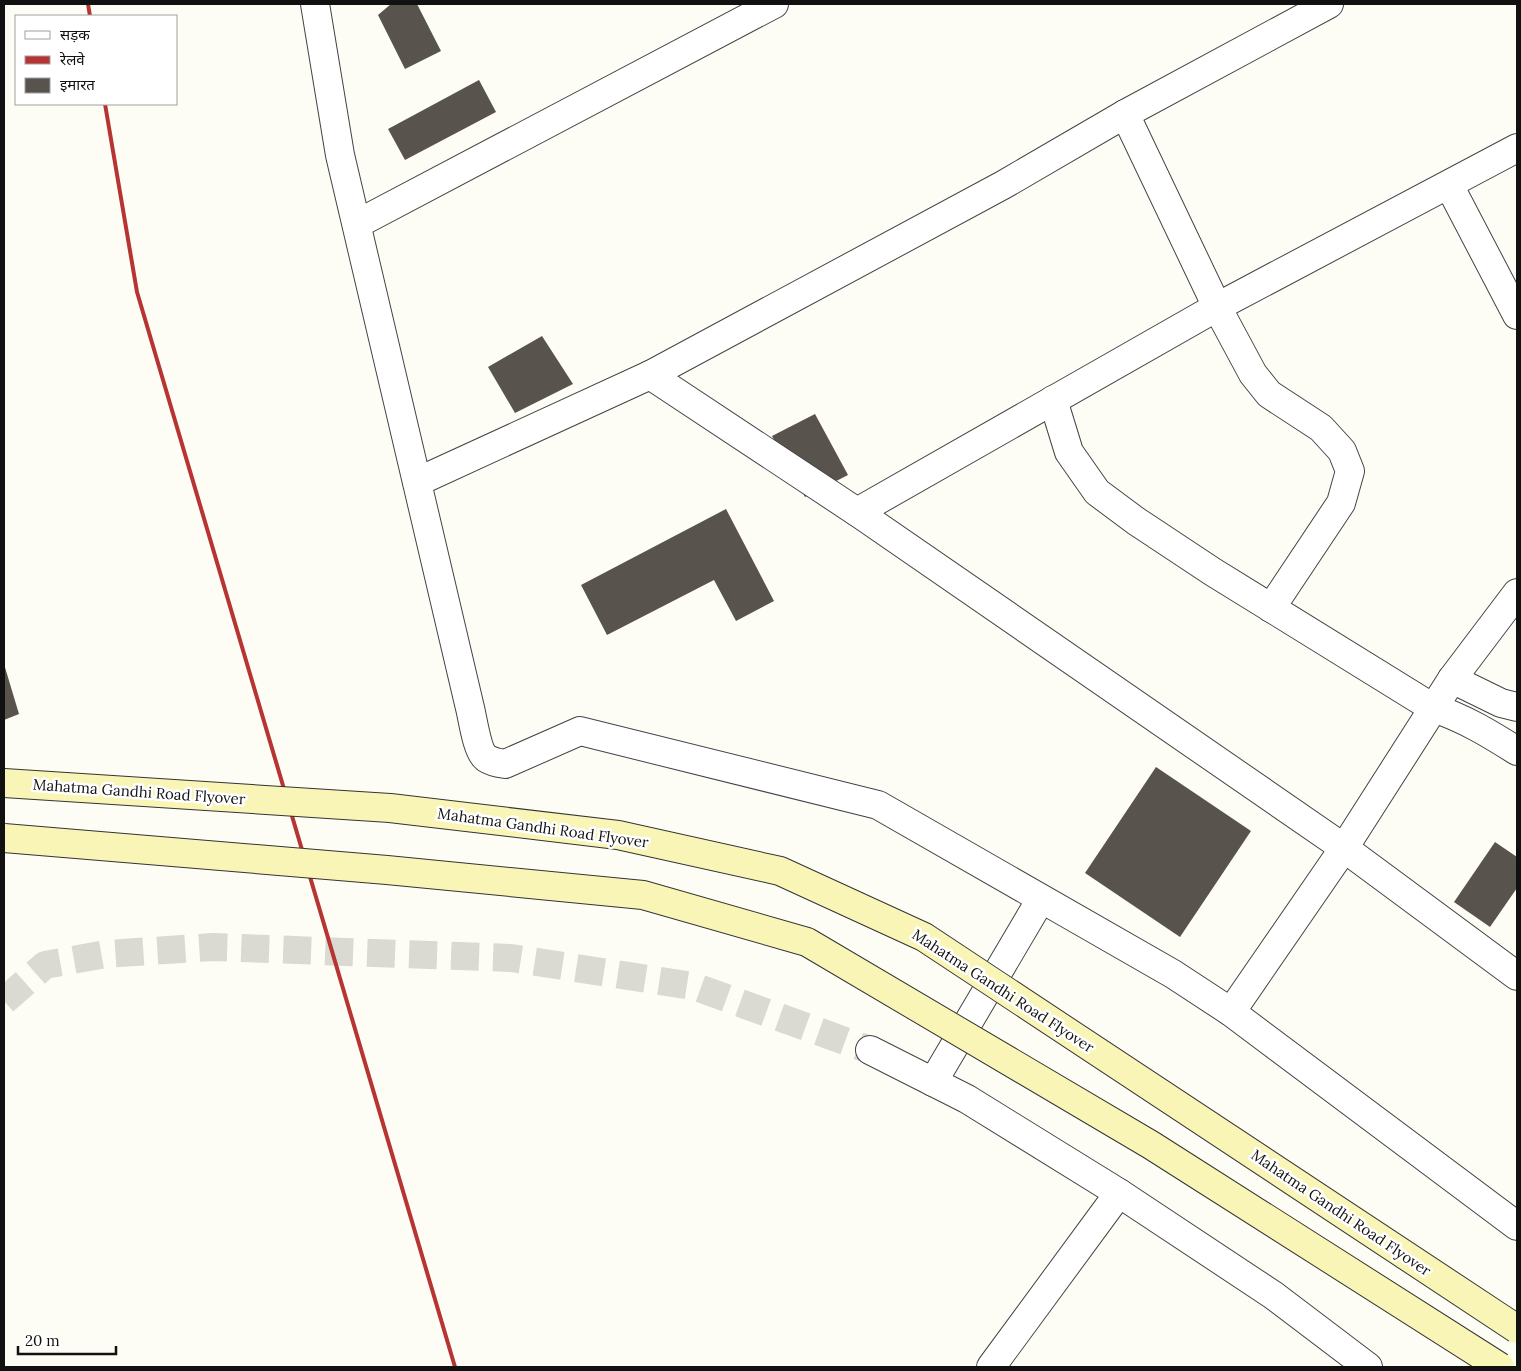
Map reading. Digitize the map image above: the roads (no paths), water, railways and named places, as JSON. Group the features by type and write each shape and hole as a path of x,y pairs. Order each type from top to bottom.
{"main road":[{"name":"Mahatma Gandhi Road Flyover","path":"4,783 390,808 618,836 780,872 924,938 1517,1329"},
{"path":"4,838 387,870 643,895 807,942 1151,1146 1500,1367"}],"street":[{"path":"315,4 340,155 470,708 484,757 493,762 505,764 580,731 878,805 1172,974 1230,1012 1517,1226"},
{"path":"357,224 774,4"},
{"path":"417,482 650,375 1003,185 1125,114 1329,4"},
{"path":"1125,114 1252,374 1269,394 1321,428 1342,451 1350,472 1341,504 1271,608"},
{"path":"857,512 1218,306 1517,148"},
{"path":"1449,185 1517,315"},
{"path":"650,375 857,512 1344,848 1517,976"},
{"path":"1053,400 1069,452 1097,492 1136,522 1433,708 1473,724 1517,751"},
{"path":"1230,1012 1344,848 1452,679 1517,593"},
{"path":"1452,679 1501,703 1517,707"},
{"path":"934,1082 1041,899"},
{"path":"870,1050 967,1099 1119,1193 1273,1295 1368,1367"},
{"path":"990,1367 1119,1193"}],"tunnel":[{"path":"4,1001 45,965 106,954 213,947 511,958 693,986 870,1050"}],"railway":[{"path":"88,4 90,15"},
{"path":"105,105 137,292 455,1367"}]}
